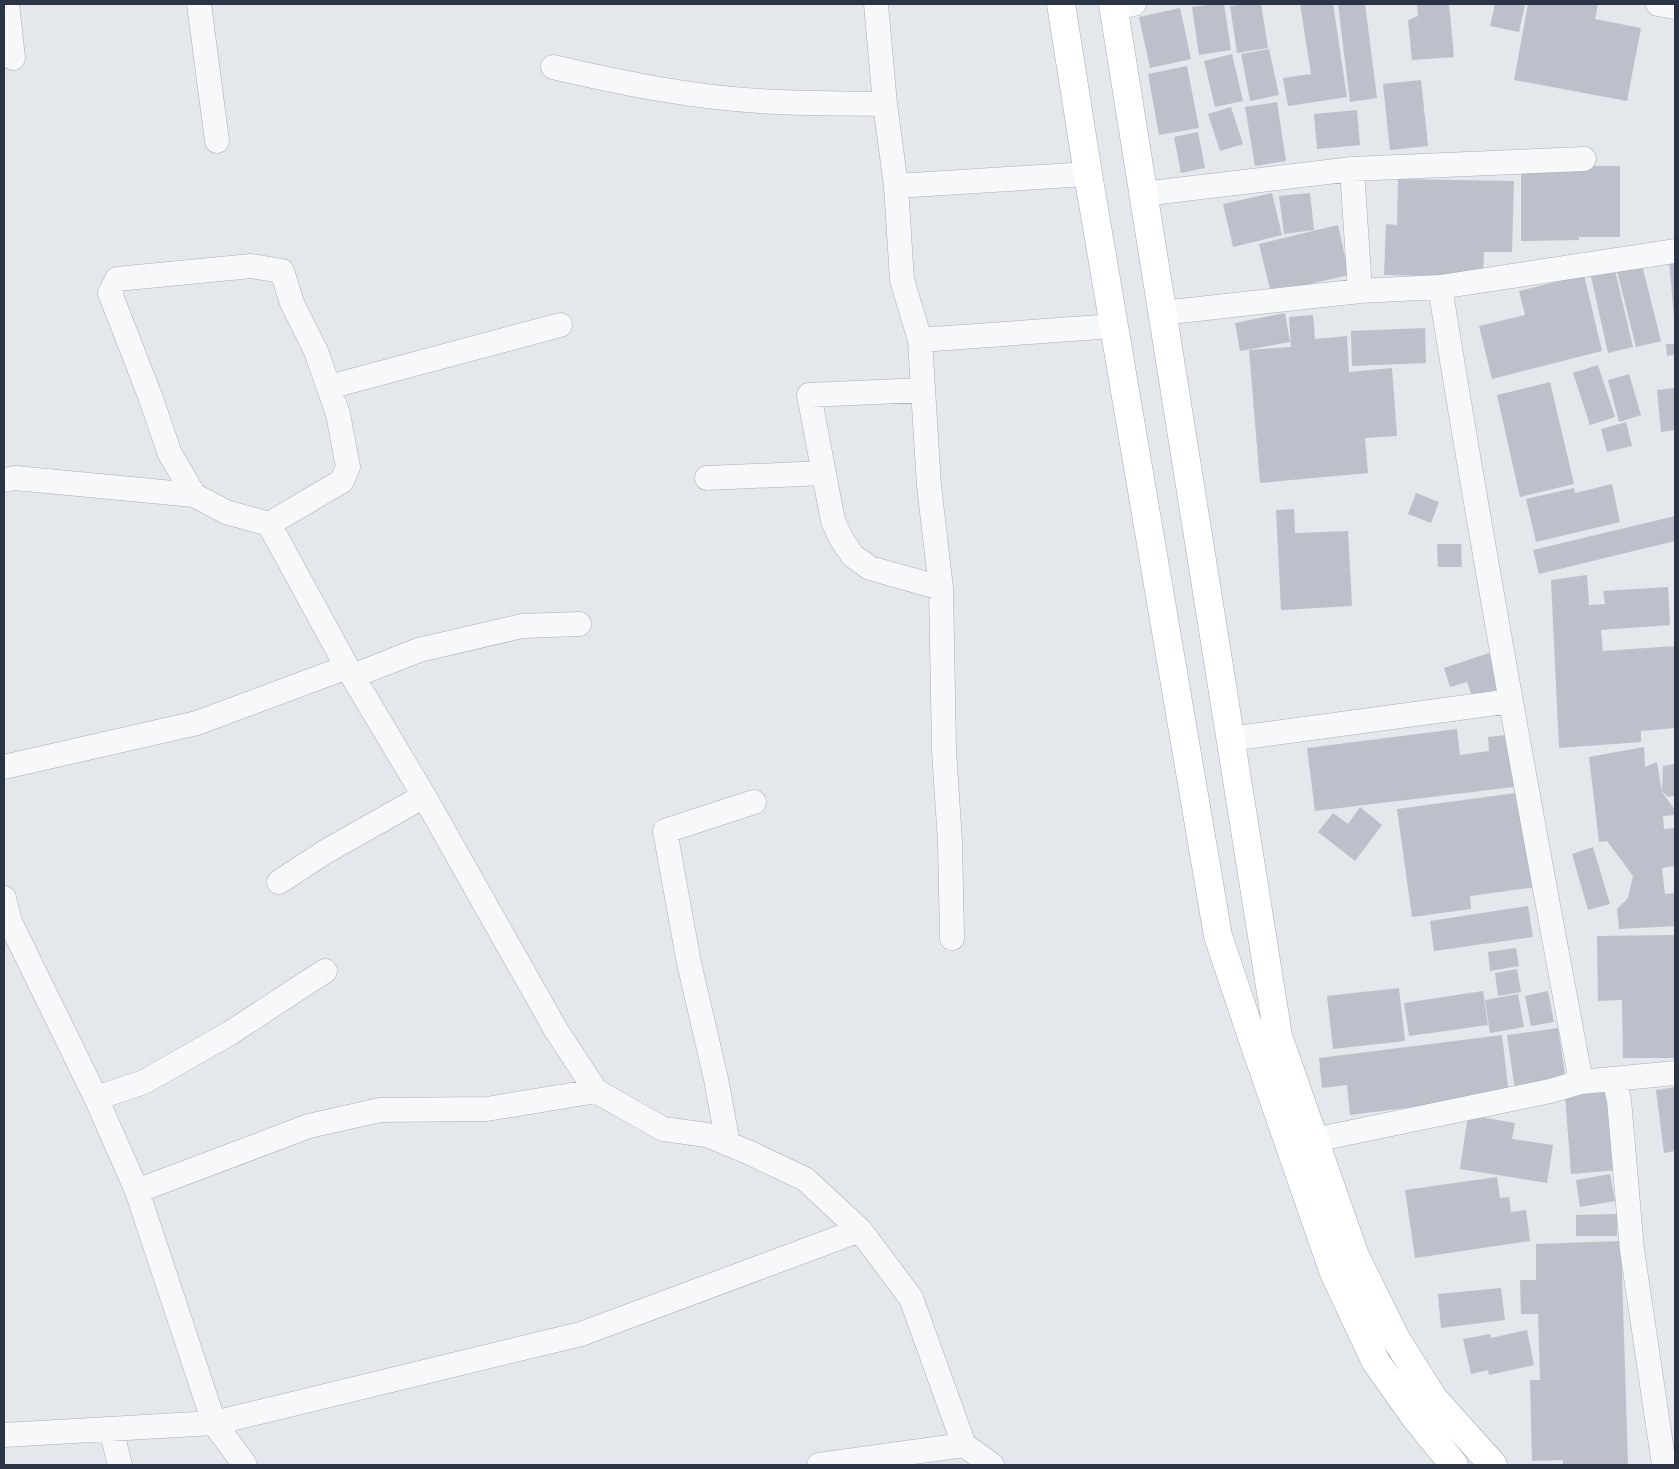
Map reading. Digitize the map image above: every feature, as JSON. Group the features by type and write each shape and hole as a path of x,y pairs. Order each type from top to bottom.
{"main road":[{"path":"1061,4 1088,174 1218,936 1334,1273 1376,1362 1415,1417 1454,1465"},
{"path":"1120,5 1143,194 1278,1036 1355,1256 1396,1339 1433,1398 1493,1465"}],"street":[{"path":"7,4 13,58"},
{"path":"199,4 218,141"},
{"path":"876,4 885,104 896,186 902,280 920,340 929,486 942,588 944,750 950,842 952,938"},
{"path":"1658,4 1675,7"},
{"path":"553,67 619,82 701,96 761,102 885,104"},
{"path":"1143,194 1352,169 1584,159"},
{"path":"1352,169 1360,291"},
{"path":"896,186 1088,174"},
{"path":"1162,313 1360,291 1440,287 1675,251"},
{"path":"194,495 170,454 150,396 110,293 117,279 252,266 282,271 292,303 316,351 329,387 338,414 348,467 342,481 269,524"},
{"path":"1440,287 1511,700 1581,1082"},
{"path":"329,387 560,325"},
{"path":"920,340 1114,326"},
{"path":"923,390 809,395 833,521 842,540 853,556 870,568 942,588"},
{"path":"707,478 824,473"},
{"path":"4,480 15,478 194,495 226,512 269,524 350,671 424,796 556,1030 596,1091 663,1129 707,1135 804,1179 860,1230 911,1298 964,1445 992,1465"},
{"path":"4,767 196,722 419,650 522,626 579,624"},
{"path":"1230,739 1511,700"},
{"path":"279,882 324,852 424,796"},
{"path":"728,1144 716,1079 689,963 665,831 754,802"},
{"path":"4,898 10,922 96,1098 137,1191 214,1423 245,1465"},
{"path":"96,1098 144,1082 230,1033 326,972"},
{"path":"1314,1140 1550,1091 1581,1082 1675,1073"},
{"path":"1614,1079 1619,1100 1632,1250 1664,1465"},
{"path":"137,1191 309,1126 380,1110 487,1109 596,1091"},
{"path":"4,1435 214,1423 581,1334 860,1230"},
{"path":"111,1429 120,1465"},
{"path":"821,1465 879,1461 964,1445"}],"building":[{"path":"1224,4 1231,50 1199,55 1192,7"},
{"path":"1261,4 1268,48 1237,53 1230,6"},
{"path":"1300,4 1333,4 1347,97 1288,106 1283,78 1311,74"},
{"path":"1338,4 1365,4 1377,98 1350,102"},
{"path":"1417,4 1449,4 1454,57 1412,60 1408,20 1418,16"},
{"path":"1495,4 1525,4 1519,32 1490,26"},
{"path":"1528,4 1598,4 1595,19 1641,28 1627,101 1514,80"},
{"path":"1180,8 1191,59 1150,68 1139,17"},
{"path":"1269,49 1279,95 1250,101 1241,54"},
{"path":"1232,54 1243,101 1215,107 1204,61"},
{"path":"1187,66 1199,128 1159,135 1148,74"},
{"path":"1421,80 1428,146 1390,150 1383,84"},
{"path":"1277,102 1286,161 1255,166 1245,107"},
{"path":"1231,107 1243,144 1220,151 1208,114"},
{"path":"1357,110 1360,145 1317,149 1314,114"},
{"path":"1198,132 1205,168 1181,173 1174,137"},
{"path":"1521,166 1620,166 1620,237 1579,237 1579,240 1521,241"},
{"path":"1398,179 1514,181 1512,252 1484,252 1483,277 1384,275 1386,224 1397,225"},
{"path":"1272,193 1282,235 1233,247 1223,204"},
{"path":"1310,193 1314,230 1284,234 1279,196"},
{"path":"1338,225 1349,275 1271,293 1259,244"},
{"path":"1640,257 1661,341 1636,347 1615,263"},
{"path":"1669,260 1675,260 1675,318 1674,318"},
{"path":"1614,266 1633,347 1608,353 1590,272"},
{"path":"1584,275 1602,351 1492,379 1479,326 1525,315 1519,291"},
{"path":"1285,313 1290,342 1240,351 1235,323"},
{"path":"1313,315 1315,339 1347,336 1349,372 1392,368 1397,436 1365,438 1368,473 1260,483 1249,350 1291,347 1289,317"},
{"path":"1425,328 1426,363 1352,366 1351,331"},
{"path":"1666,344 1675,344 1675,355 1667,356"},
{"path":"1598,365 1615,417 1590,425 1573,373"},
{"path":"1629,374 1641,415 1619,422 1608,380"},
{"path":"1550,382 1574,484 1520,497 1497,395"},
{"path":"1675,388 1675,430 1661,432 1657,390"},
{"path":"1626,422 1632,446 1607,452 1601,429"},
{"path":"1612,484 1620,522 1536,542 1526,499 1574,488 1575,493"},
{"path":"1416,493 1439,502 1431,523 1408,514"},
{"path":"1294,509 1295,533 1348,531 1352,606 1281,610 1276,510"},
{"path":"1675,516 1675,541 1539,574 1533,550"},
{"path":"1437,544 1461,544 1462,567 1438,567"},
{"path":"1587,575 1589,605 1605,604 1603,591 1668,587 1670,625 1601,630 1603,651 1675,646 1675,728 1641,731 1641,742 1559,748 1551,580"},
{"path":"1489,653 1503,695 1475,705 1467,682 1450,687 1444,668"},
{"path":"1457,729 1460,755 1489,751 1488,737 1516,734 1522,786 1315,811 1307,748"},
{"path":"1644,747 1645,767 1657,762 1662,792 1675,810 1675,815 1663,816 1664,829 1675,828 1675,866 1662,869 1665,894 1675,893 1675,926 1619,929 1617,909 1628,898 1633,876 1607,841 1599,842 1589,757"},
{"path":"1675,764 1675,796 1668,797 1662,791 1663,766"},
{"path":"1523,792 1536,887 1470,896 1471,909 1412,917 1397,809"},
{"path":"1360,807 1382,825 1355,861 1318,832 1333,813 1348,824"},
{"path":"1593,847 1610,904 1588,910 1572,854"},
{"path":"1528,906 1533,937 1434,951 1430,921"},
{"path":"1675,935 1675,1058 1623,1058 1622,1000 1598,1001 1597,936"},
{"path":"1516,948 1519,966 1490,971 1488,952"},
{"path":"1517,969 1521,992 1498,996 1495,973"},
{"path":"1399,988 1405,1041 1333,1049 1327,996"},
{"path":"1483,991 1488,1025 1409,1036 1404,1003"},
{"path":"1548,991 1554,1022 1531,1026 1525,996"},
{"path":"1518,994 1524,1027 1490,1033 1485,1000"},
{"path":"1558,1028 1566,1082 1515,1090 1507,1035"},
{"path":"1502,1035 1509,1095 1350,1115 1347,1085 1322,1088 1319,1058"},
{"path":"1675,1087 1675,1151 1664,1153 1656,1090"},
{"path":"1611,1092 1617,1170 1571,1174 1565,1095"},
{"path":"1468,1115 1515,1123 1512,1139 1553,1145 1547,1183 1460,1169"},
{"path":"1610,1174 1615,1201 1580,1207 1576,1180"},
{"path":"1497,1177 1500,1198 1509,1197 1511,1212 1526,1210 1530,1241 1415,1258 1405,1190"},
{"path":"1617,1214 1617,1236 1576,1236 1576,1215"},
{"path":"1621,1241 1628,1465 1563,1465 1563,1460 1532,1461 1530,1380 1540,1380 1538,1314 1521,1314 1520,1280 1536,1280 1536,1244"},
{"path":"1501,1288 1505,1320 1441,1328 1438,1294"},
{"path":"1527,1330 1534,1365 1489,1375 1488,1370 1471,1374 1463,1339 1490,1334 1491,1338"}]}
